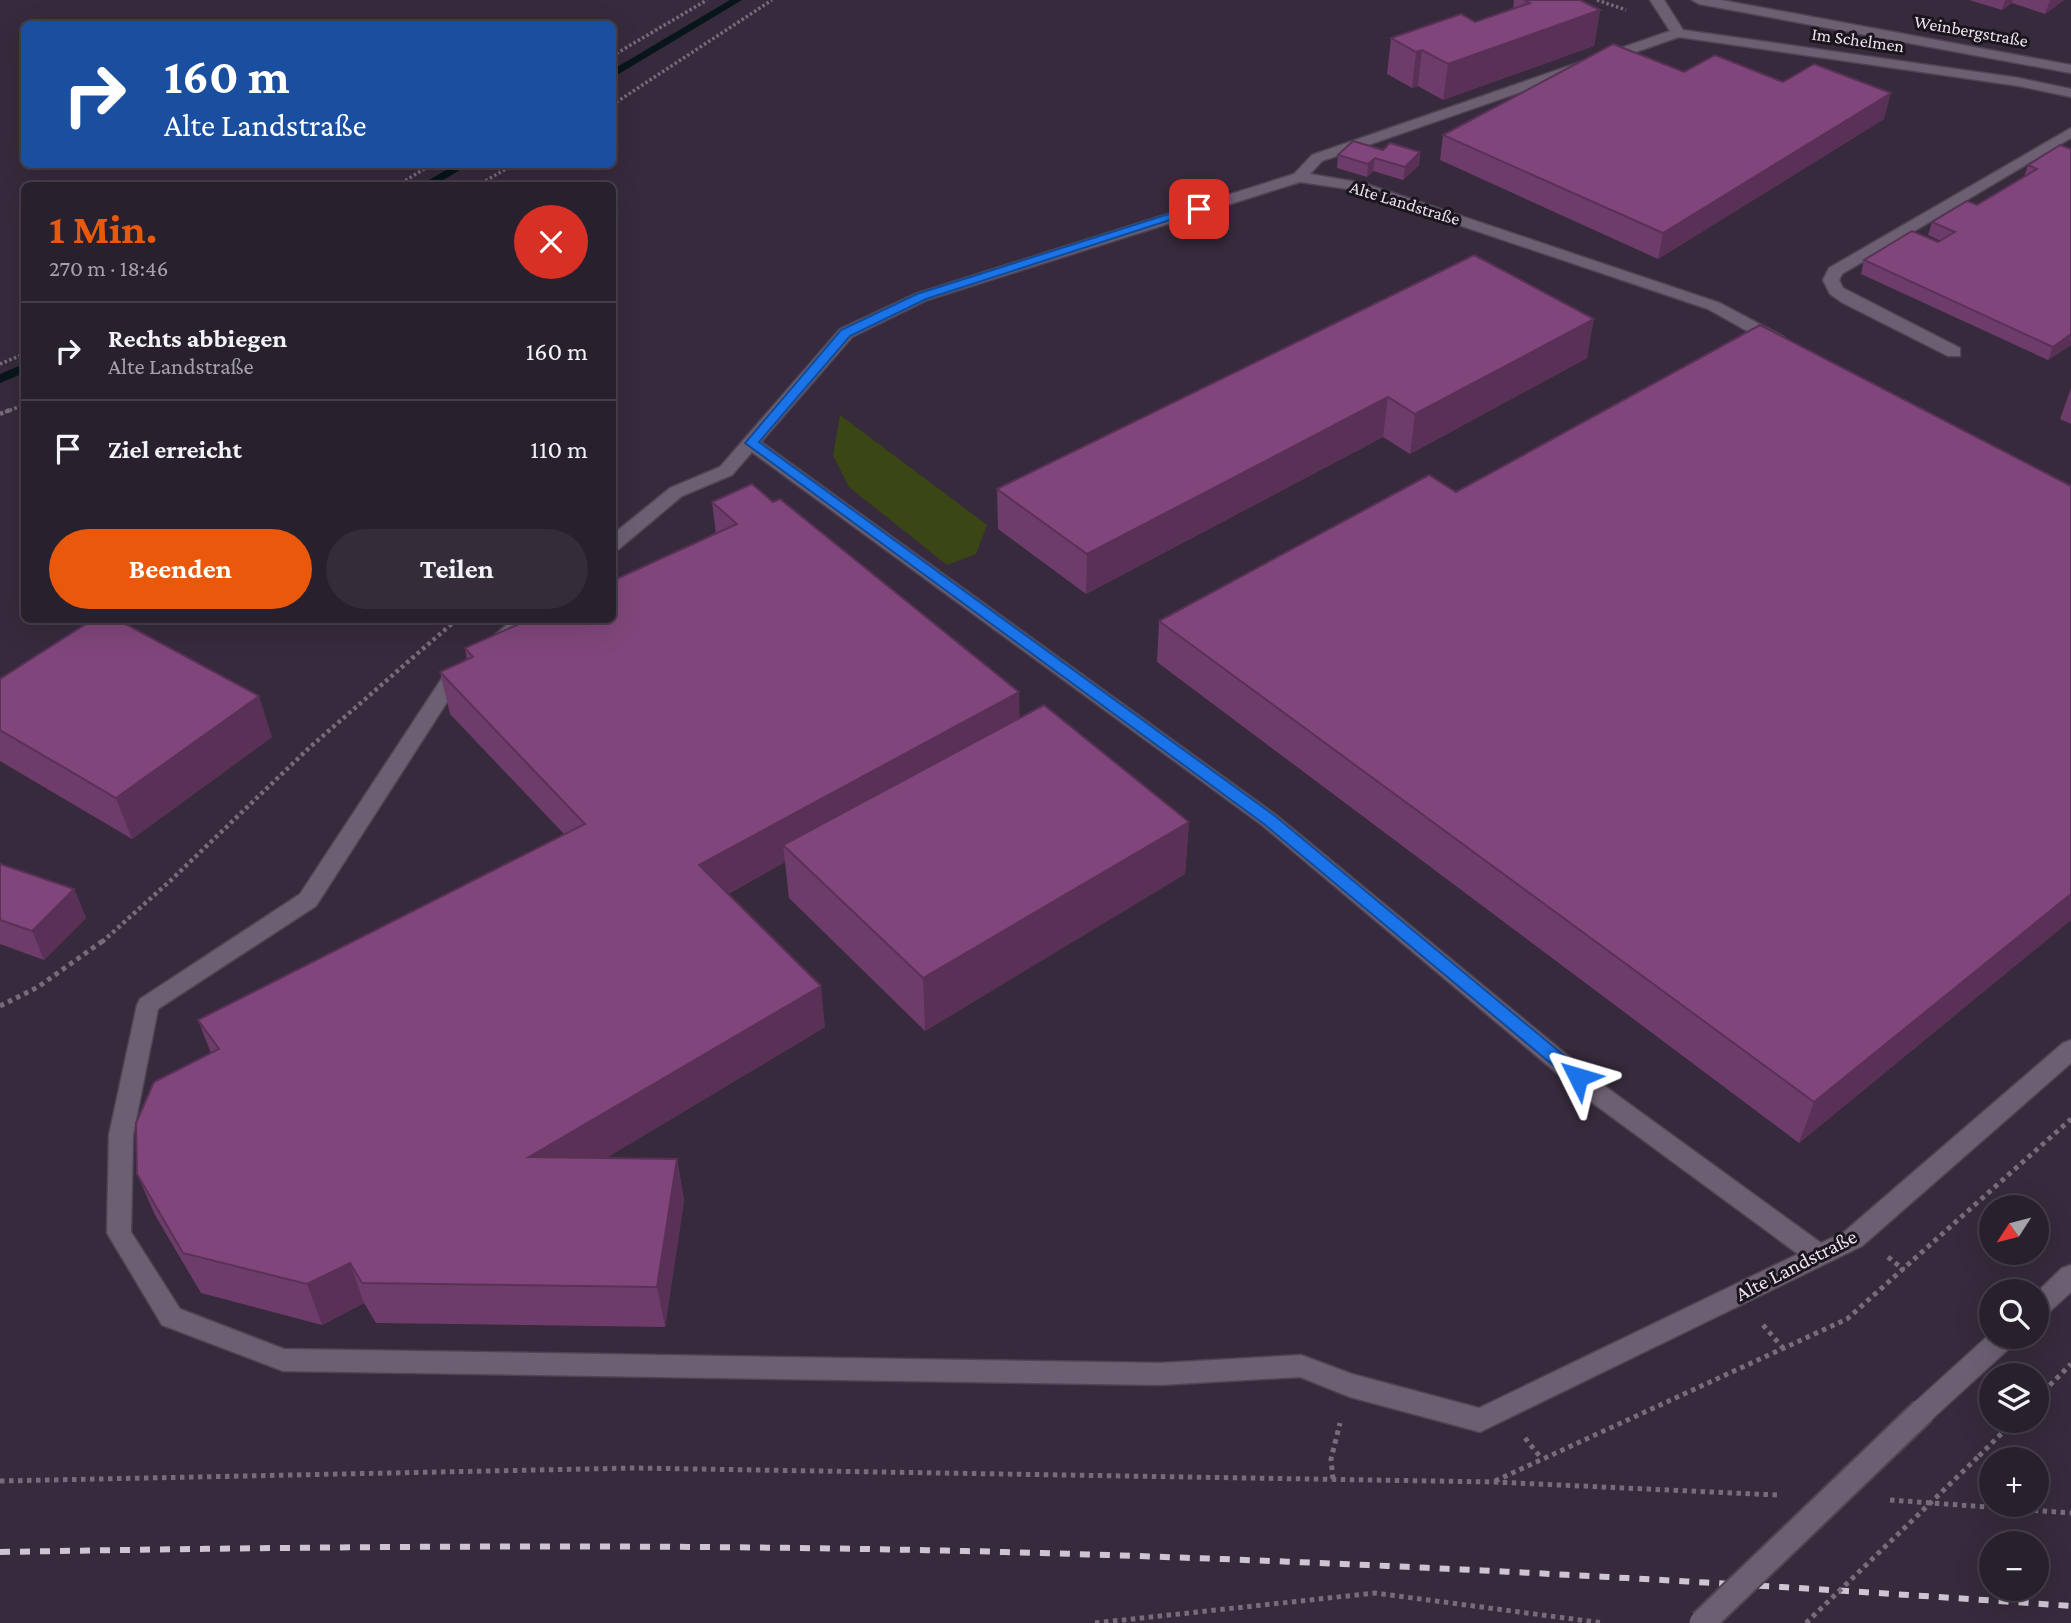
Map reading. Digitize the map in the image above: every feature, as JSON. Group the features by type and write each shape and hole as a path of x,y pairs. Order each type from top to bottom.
{"street":[{"path":"1299,177 1317,158 1678,33 1657,0"},
{"name":"Weinbergstraße","path":"1699,0 2071,69"},
{"name":"Im Schelmen","path":"1678,33 2019,82 2071,93"},
{"path":"1954,352 1849,300 1836,291 1831,280 1835,271 2071,132"},
{"name":"Alte Landstraße","path":"616,542 676,492 726,471 846,333 921,297 1299,177 1358,186 1714,306 1788,346"},
{"path":"751,443 1269,820 1598,1094 1819,1255"},
{"name":"Alte Landstraße","path":"520,623 451,681 307,900 148,1005 121,1135 119,1233 171,1318 283,1360 1160,1374 1301,1366 1350,1385 1480,1420 1853,1239 2071,1049"},
{"path":"2049,1296 2071,1276"},
{"path":"1702,1623 1991,1349"}],"path":[{"path":"616,54 707,0"},
{"path":"616,102 772,0"},
{"path":"403,182 426,168"},
{"path":"484,182 507,168"},
{"path":"0,364 21,355"},
{"path":"0,414 21,406"},
{"path":"0,1006 32,992 110,937 328,727 452,623"},
{"path":"1494,1482 1847,1320 2071,1119"},
{"path":"1768,1331 1783,1348"},
{"path":"2049,1386 2071,1364"},
{"path":"1806,1623 2002,1433"},
{"path":"1527,1441 1542,1459"},
{"path":"1331,1459 1334,1479"},
{"path":"0,1481 634,1468 1494,1482 1780,1495"},
{"path":"1887,1500 2071,1513"},
{"path":"1095,1623 1375,1593 1603,1623"}],"green space":[{"path":"840,415 987,525 976,554 947,565 849,487 833,455"}],"building":[{"path":"1524,0 1580,0 1600,10 1448,64 1422,50 1416,52 1391,38 1461,14 1475,22 1530,3"},
{"path":"1613,44 1684,72 1715,55 1783,82 1814,64 1891,93 1663,233 1443,135"},
{"path":"1353,141 1383,150 1390,143 1420,152 1405,167 1375,158 1368,164 1338,155"},
{"path":"2060,145 2071,149 2071,334 2053,347 1864,260 1912,231 1938,242 1955,232 1932,222 1967,201 1977,205 2037,169 2028,165"},
{"path":"1474,255 1594,319 1415,414 1388,397 1087,554 997,489"},
{"path":"1760,325 2071,486 2071,894 1814,1102 1159,621 1429,475 1456,492"},
{"path":"752,484 773,502 780,499 1019,692 699,865 821,986 529,1157 677,1159 657,1287 362,1283 350,1263 307,1284 183,1253 137,1174 136,1123 154,1082 219,1049 198,1020 585,824 440,672 473,657 465,648 521,623 616,623 616,579 737,524 712,502"},
{"path":"87,623 124,623 259,696 116,798 0,730 0,679"},
{"path":"1044,705 1189,822 923,978 783,845"},
{"path":"0,864 74,889 32,931 0,920"}],"waterway":[{"path":"616,73 737,0"},
{"path":"431,182 458,168"},
{"path":"0,379 21,369"}],"railway":[{"path":"0,1552 520,1546 1041,1553 1556,1574 2071,1606"}],"route":[{"path":"1199,209 921,297 846,333 751,443 1269,820 1578,1077"}]}
